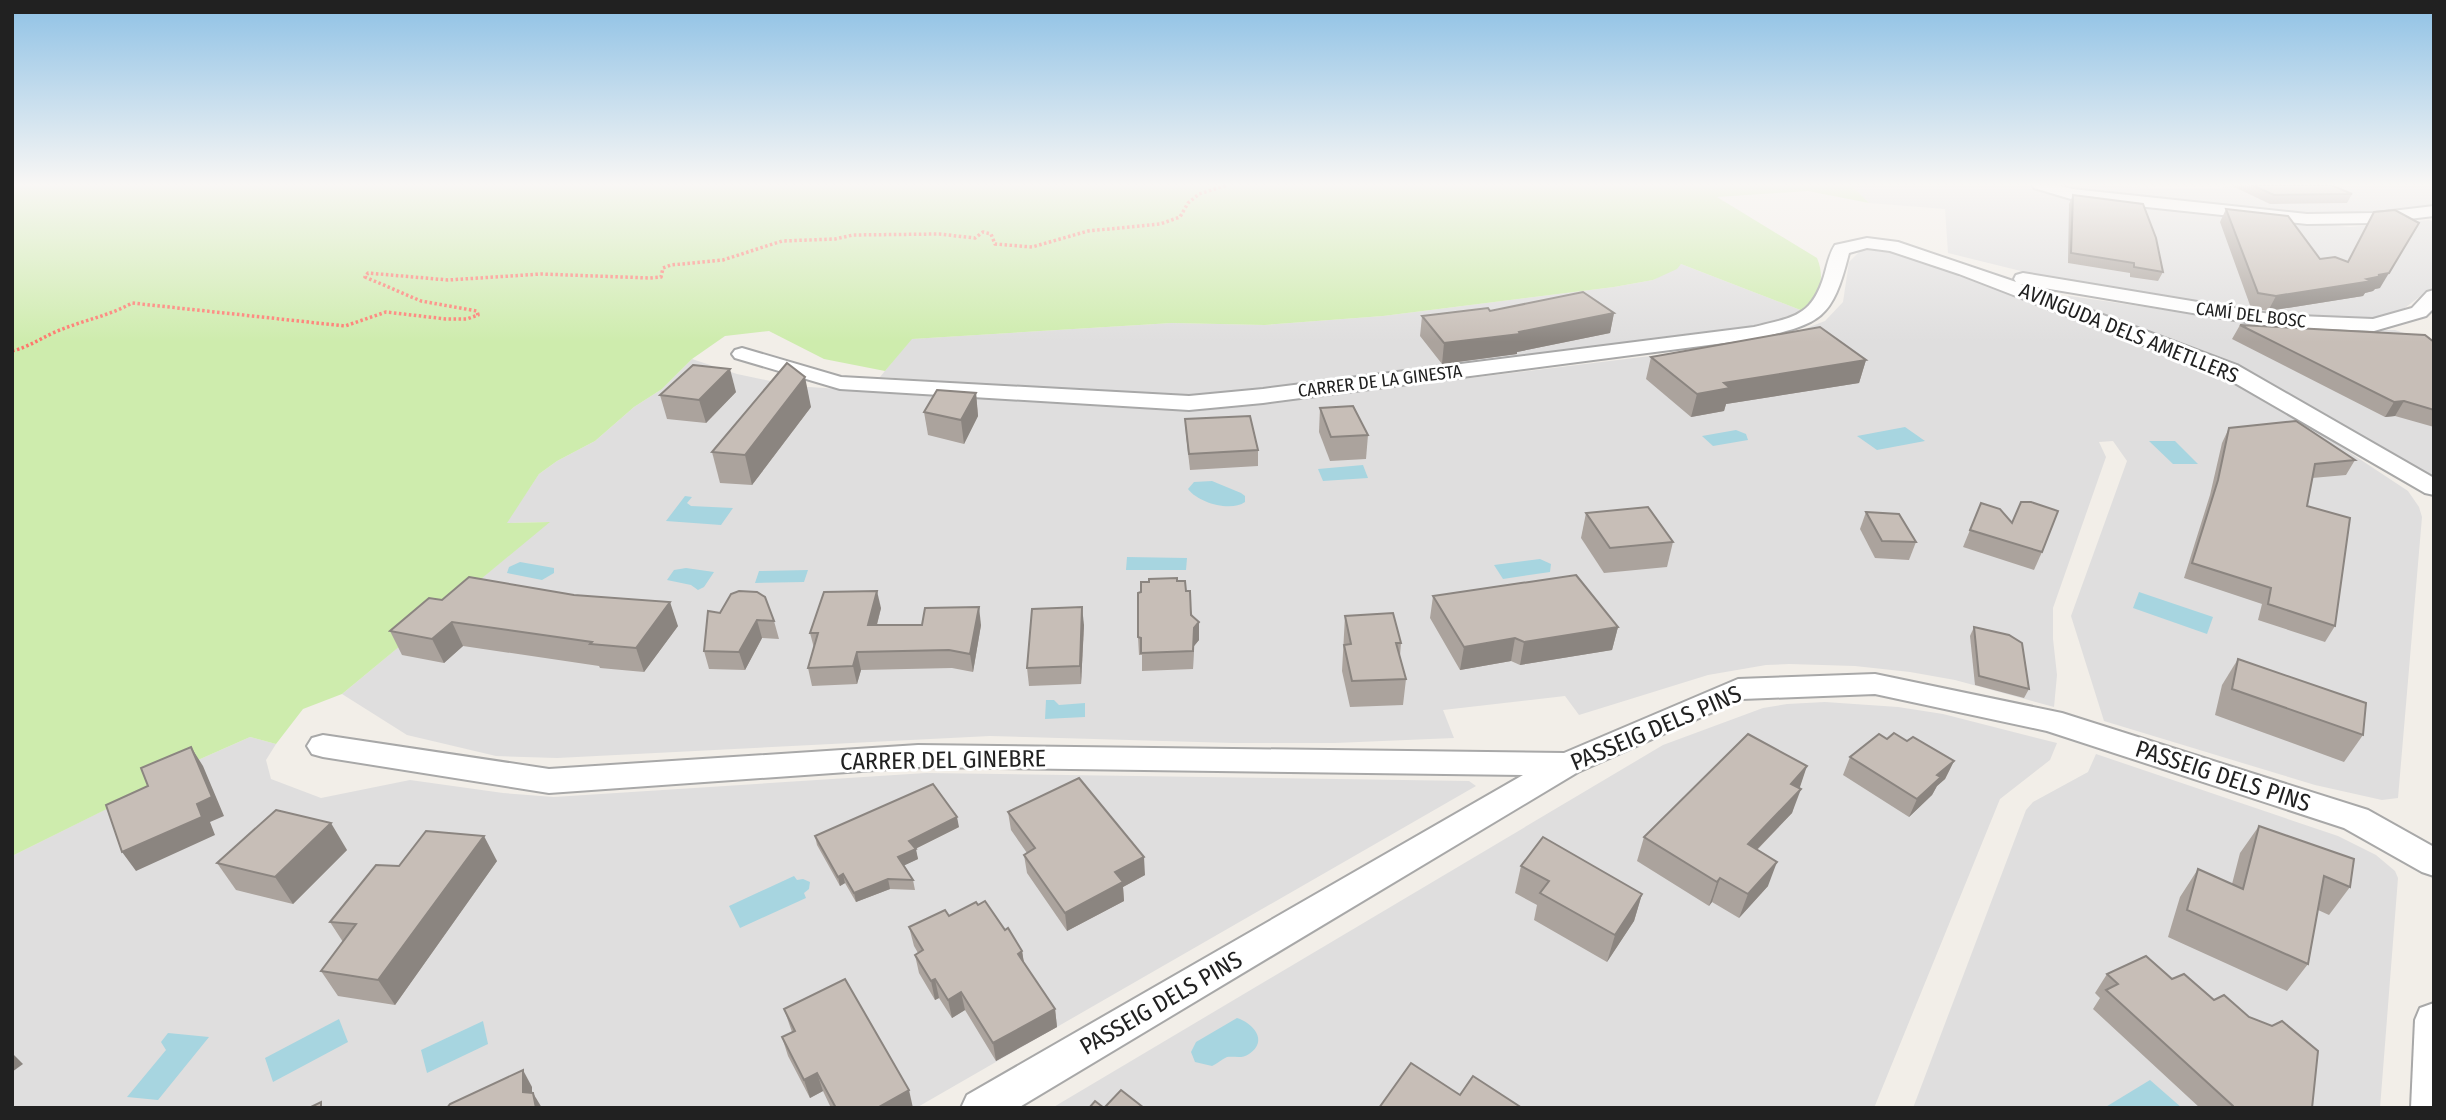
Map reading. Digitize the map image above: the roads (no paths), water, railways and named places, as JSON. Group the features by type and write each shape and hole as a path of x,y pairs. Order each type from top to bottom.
{"street":[{"name":"CARRER DE LA GINESTA","path":"742,354 840,383 1189,403 1263,396 1755,333 1814,317 1828,301 1841,249 1867,243 1892,246 1966,270"},
{"name":"AVINGUDA DELS AMETLLERS","path":"1966,270 2054,293 2229,369 2434,488"},
{"name":"CAMÍ DEL BOSC","path":"2054,293 2276,321 2374,325 2419,312 2434,296"},
{"name":"PASSEIG DELS PINS","path":"981,1108 1567,764 1738,689 1875,684 2051,721 2356,819 2434,863"},
{"name":"CARRER DEL GINEBRE","path":"323,746 549,781 918,756 1567,764"},
{"path":"2431,1108 2434,1020"}],"water":[{"path":"1905,427 1925,441 1877,450 1857,436"},
{"path":"1736,430 1746,434 1748,440 1713,446 1702,436"},
{"path":"2149,441 2175,441 2198,464 2173,464"},
{"path":"1363,465 1368,478 1323,481 1318,469"},
{"path":"1212,481 1241,493 1245,496 1245,502 1223,506 1207,502 1188,489 1194,482"},
{"path":"685,496 692,497 687,503 691,506 733,508 721,525 666,521"},
{"path":"1127,557 1187,558 1186,570 1126,570"},
{"path":"1540,559 1551,564 1550,572 1503,579 1494,565"},
{"path":"520,562 554,568 554,573 542,580 507,573 509,567"},
{"path":"686,568 714,572 704,587 698,590 691,585 667,580 674,570"},
{"path":"808,570 804,582 755,583 759,571"},
{"path":"2139,592 2213,617 2207,634 2133,608"},
{"path":"1046,700 1054,700 1059,705 1085,703 1085,717 1045,719"},
{"path":"794,876 797,880 810,882 809,889 804,893 806,898 740,928 729,906"},
{"path":"1237,1018 1243,1020 1256,1033 1258,1044 1255,1049 1246,1056 1227,1057 1212,1066 1195,1062 1191,1052 1196,1042"},
{"path":"339,1019 348,1042 273,1082 265,1058"},
{"path":"483,1021 488,1044 427,1073 421,1050"},
{"path":"168,1033 209,1037 158,1100 127,1097 166,1050 161,1042"},
{"path":"2150,1080 2182,1108 2104,1108"}]}
